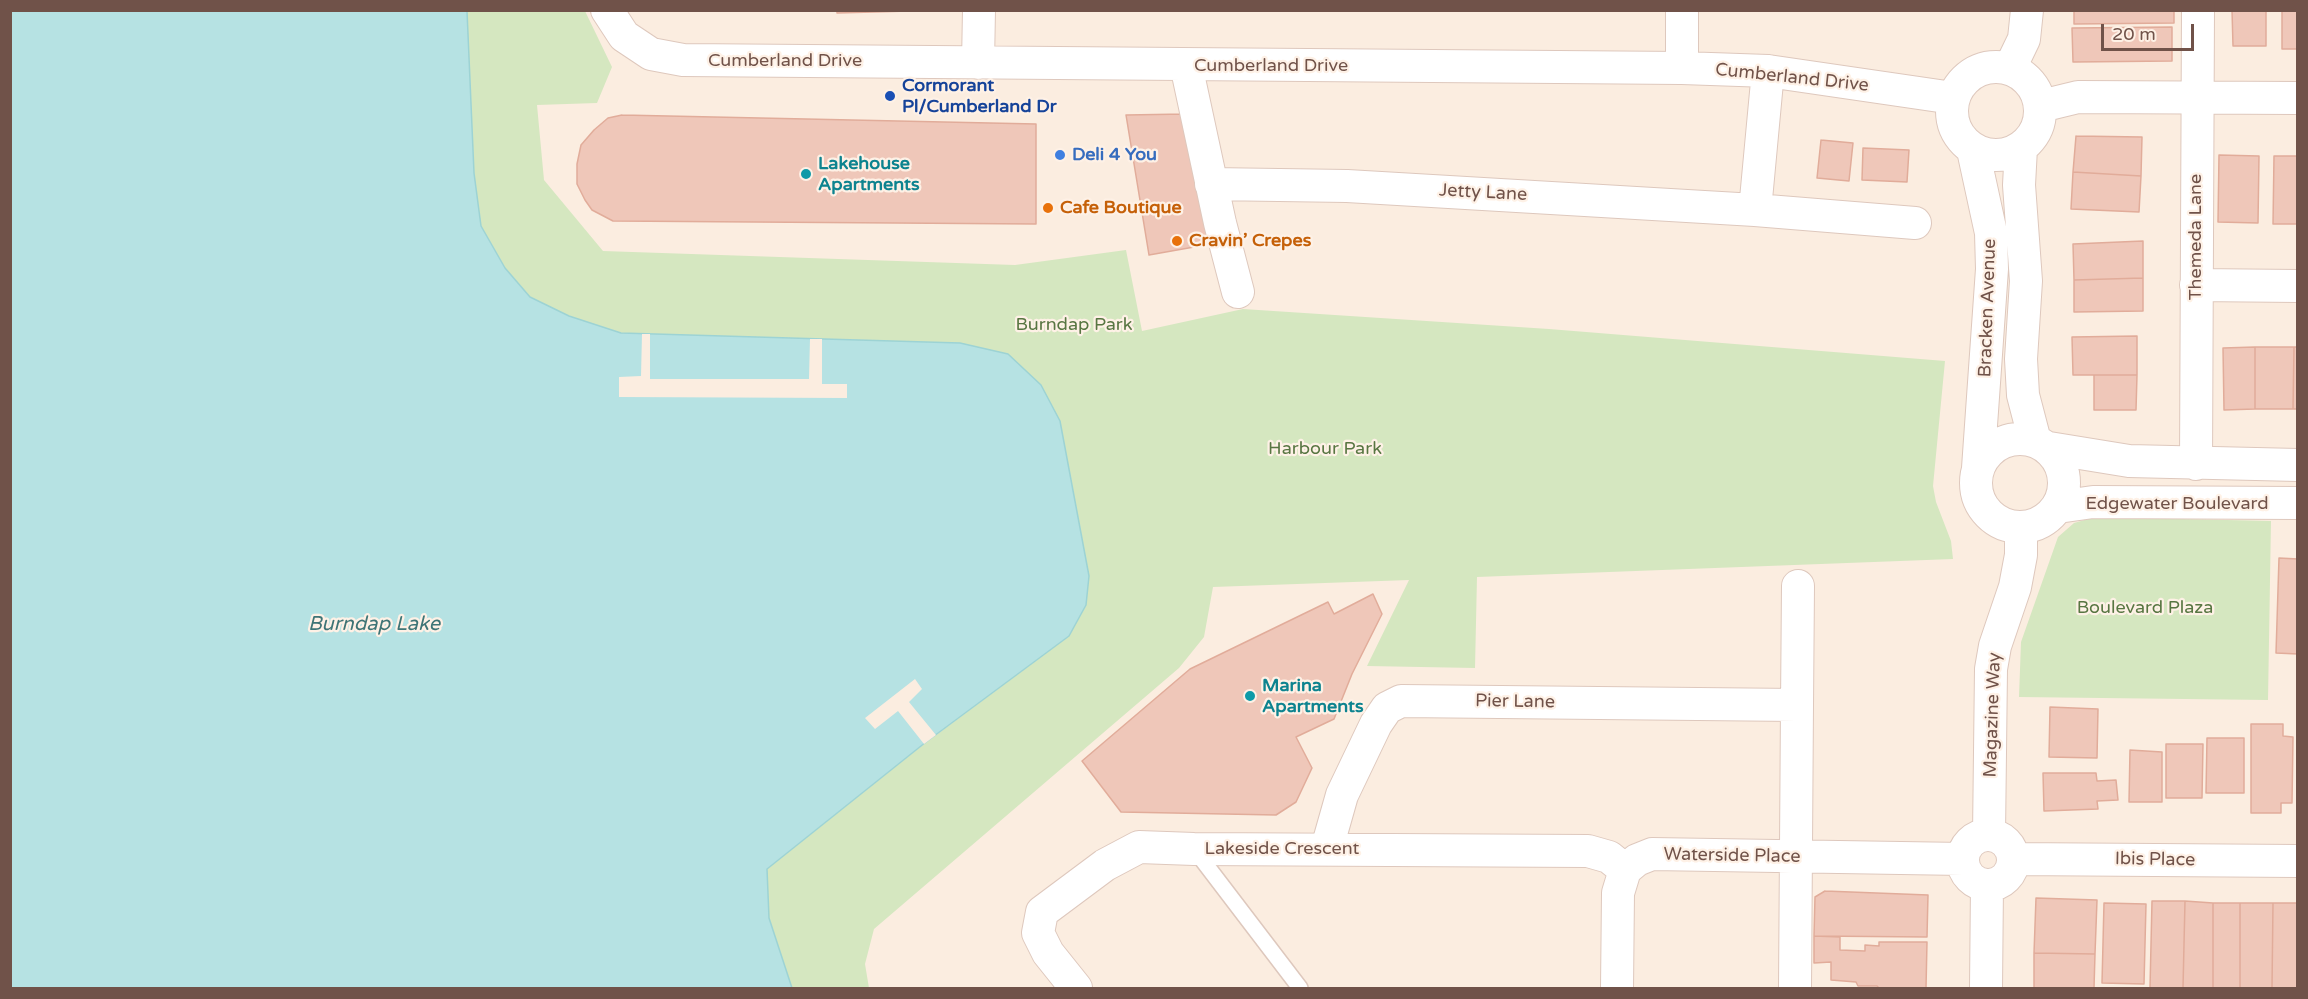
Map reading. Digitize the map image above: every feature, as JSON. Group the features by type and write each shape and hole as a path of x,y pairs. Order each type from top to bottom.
{"street":[{"name":"Cumberland Drive","path":"607,10 624,36 651,54 683,60 1682,68 1768,71 1953,98"},
{"path":"978,10 978,63"},
{"path":"1682,10 1682,68"},
{"path":"2010,68 2024,39 2027,10"},
{"name":"Themeda Lane","path":"2196,464 2198,10"},
{"path":"1186,65 1211,184 1239,292"},
{"path":"1989,67 2010,68 2024,76 2034,87 2041,106 2039,121 2033,135 2021,148 2006,154 1991,156 1973,150 1961,139 1953,126 1951,111 1953,98 1959,85 1974,72 1989,67"},
{"path":"1755,210 1768,71"},
{"path":"2041,106 2078,97 2298,98"},
{"name":"Bracken Avenue","path":"2021,148 2019,185 2026,281 2021,359 2023,395 2042,445"},
{"name":"Bracken Avenue","path":"1973,150 1991,233 1991,281 1978,468"},
{"name":"Jetty Lane","path":"1211,184 1347,186 1755,210 1915,223"},
{"path":"2196,285 2298,286"},
{"path":"2042,445 2059,460 2065,477 2064,492 2058,507 2047,518 2034,525 2021,527 2005,524 1992,517 1982,505 1976,483 1978,468 1986,455 1997,445 2020,438 2042,445 2129,461 2298,465"},
{"name":"Edgewater Boulevard","path":"2058,507 2093,502 2298,503"},
{"name":"Magazine Way","path":"1989,835 1991,669 1995,646 2015,587 2021,555 2021,527"},
{"path":"1795,988 1798,586"},
{"name":"Pier Lane","path":"1327,848 1342,795 1376,724 1387,708 1401,701 1797,705"},
{"path":"1989,835 2005,842 2011,848 2013,867 2002,881 1987,885 1971,878 1963,860 1969,843 1976,838 1989,835"},
{"name":"Lakeside Crescent","path":"1076,988 1048,952 1038,933 1042,912 1105,865 1139,847 1588,851 1608,857 1625,870"},
{"name":"Waterside Place","path":"1625,870 1637,860 1652,854 1963,860"},
{"name":"Ibis Place","path":"2013,859 2298,861"},
{"path":"1617,988 1618,893 1625,870"},
{"path":"1986,988 1987,885"}],"lane":[{"path":"1194,849 1300,988"}],"green space":[{"path":"467,11 585,11 612,67 597,103 537,105 544,180 603,251 1015,265 1126,250 1142,331 1243,309 1549,329 1945,361 1933,486 1936,502 1951,541 1953,559 1477,577 1475,668 1367,666 1409,580 1213,587 1204,637 1179,668 874,929 865,964 869,988 792,988 769,918 767,869 920,747 1069,636 1086,605 1008,354 960,343 621,333 569,316 530,297 505,268 481,226 474,173"},
{"name":"Boulevard Plaza","path":"2095,517 2271,521 2268,700 2019,697 2021,642 2058,537 2074,523"}],"water":[{"name":"Burndap Lake","path":"10,11 467,11 474,173 481,226 505,268 530,297 569,316 621,333 960,343 1008,354 1041,385 1060,421 1089,576 1086,605 1069,636 926,742 767,869 769,918 792,988 11,988"}],"pier":[{"path":"642,334 650,334 650,379 809,379 810,339 822,339 822,384 847,384 847,398 619,397 619,377 641,376"},
{"path":"915,679 922,689 909,702 936,735 924,744 898,711 875,729 865,718"}],"building":[{"path":"837,10 910,10 910,11 837,13"},
{"path":"2074,10 2174,10 2174,23 2074,24"},
{"path":"2232,10 2266,10 2266,46 2233,46"},
{"path":"2282,10 2298,10 2298,49 2282,49"},
{"path":"2172,27 2172,61 2073,62 2072,28"},
{"path":"1185,114 1211,244 1149,255 1126,115"},
{"name":"Lakehouse Apartments","path":"622,115 1036,124 1036,224 613,221 592,210 585,200 577,184 577,164 581,145 594,130 608,118"},
{"path":"2076,136 2142,137 2141,176 2073,172"},
{"path":"1821,140 1853,143 1849,181 1817,178"},
{"path":"1863,148 1909,150 1907,182 1862,180"},
{"path":"2219,155 2259,156 2258,223 2218,222"},
{"path":"2274,156 2298,156 2298,224 2273,224"},
{"path":"2073,172 2141,176 2139,212 2071,209"},
{"path":"2143,241 2143,278 2074,280 2073,244"},
{"path":"2143,278 2143,311 2074,312 2074,280"},
{"path":"2137,336 2137,375 2073,375 2072,337"},
{"path":"2255,347 2294,347 2293,409 2255,409"},
{"path":"2255,347 2255,409 2224,410 2223,348"},
{"path":"2294,347 2298,347 2298,409 2293,409"},
{"path":"2094,375 2137,375 2136,410 2094,410"},
{"path":"2279,558 2298,559 2298,654 2276,653"},
{"name":"Marina Apartments","path":"1373,594 1382,614 1352,674 1334,719 1296,737 1312,768 1296,802 1276,815 1121,812 1082,761 1190,669 1328,602 1334,614"},
{"path":"2050,707 2098,709 2097,758 2049,757"},
{"path":"2251,724 2283,724 2283,736 2293,737 2292,803 2281,803 2281,813 2251,813"},
{"path":"2207,738 2244,738 2244,793 2206,793"},
{"path":"2166,744 2203,744 2202,798 2166,798"},
{"path":"2130,750 2162,752 2162,802 2129,802"},
{"path":"2043,773 2096,773 2097,781 2116,780 2118,800 2097,801 2098,809 2044,811"},
{"path":"1825,891 1928,895 1927,937 1814,936 1815,897"},
{"path":"2036,898 2097,900 2095,954 2034,953"},
{"path":"2152,901 2185,901 2183,988 2150,988"},
{"path":"2185,901 2213,903 2213,988 2183,988"},
{"path":"2104,903 2146,904 2144,984 2102,983"},
{"path":"2213,903 2240,903 2240,988 2213,988"},
{"path":"2240,903 2273,903 2272,988 2240,988"},
{"path":"2273,903 2298,903 2297,988 2272,988"},
{"path":"1814,936 1840,937 1840,950 1865,951 1865,945 1879,946 1879,942 1927,942 1926,988 1879,988 1877,986 1858,986 1856,982 1831,980 1831,962 1814,963"},
{"path":"2034,953 2095,954 2094,988 2034,988"}],"place":[{"name":"Cormorant Pl/Cumberland Dr","path":"890,96"},
{"name":"Deli 4 You","path":"1060,155"},
{"name":"Lakehouse Apartments","path":"806,174"},
{"name":"Cafe Boutique","path":"1048,208"},
{"name":"Cravin’ Crepes","path":"1177,241"},
{"name":"Marina Apartments","path":"1250,696"}],"park label":[{"name":"Burndap Park","path":"1074,325"},
{"name":"Harbour Park","path":"1325,449"}]}
